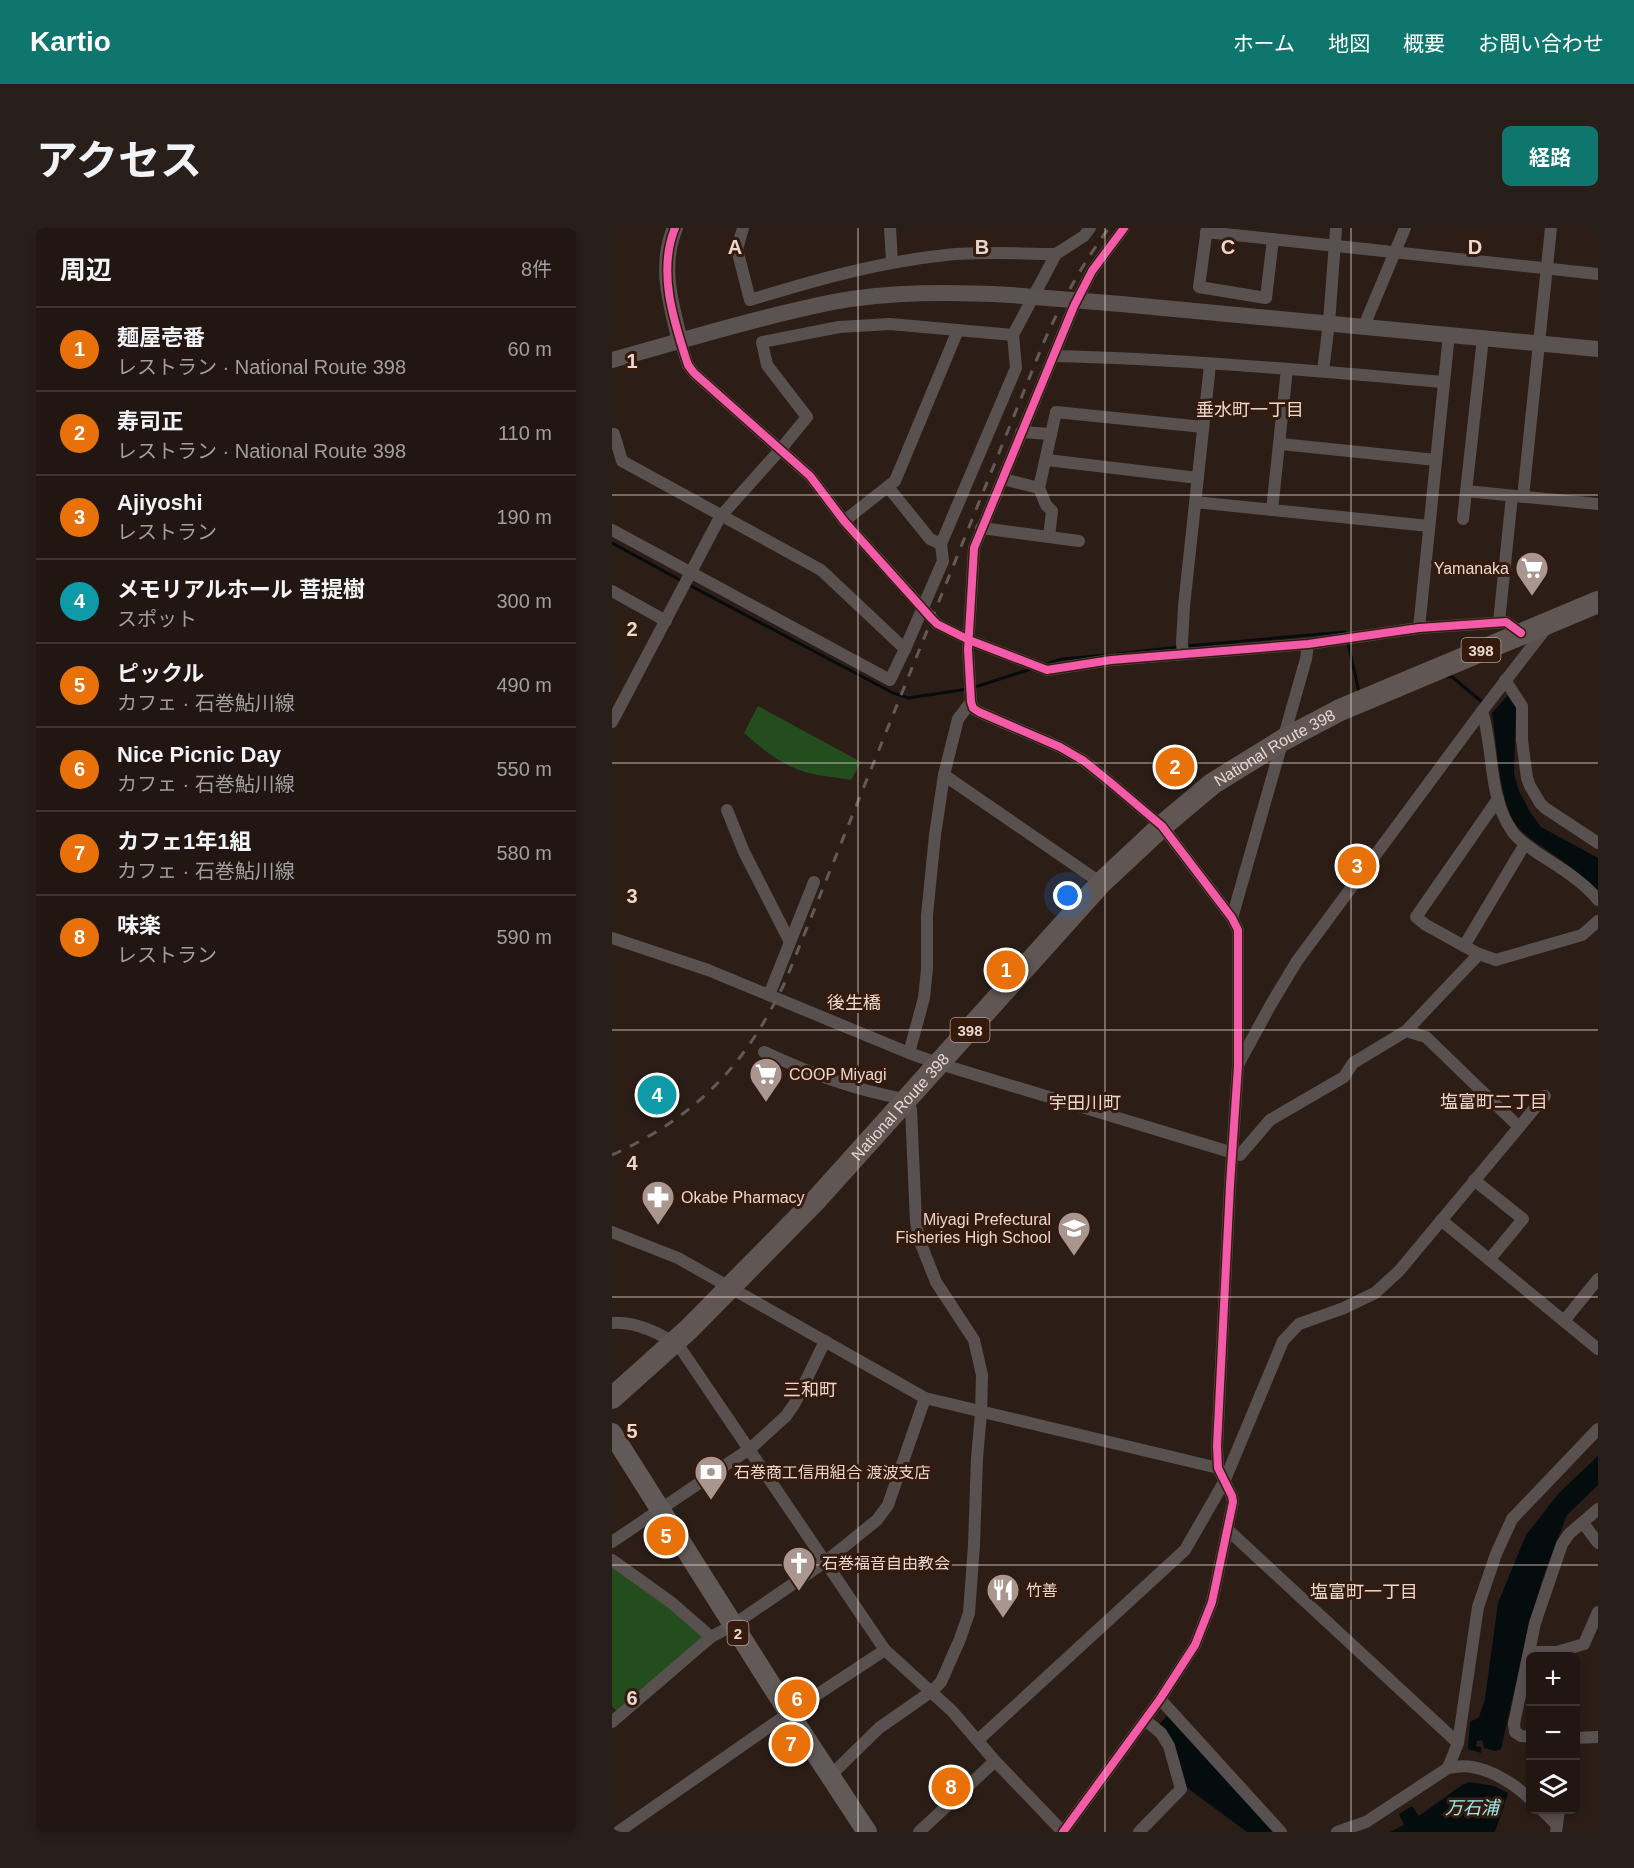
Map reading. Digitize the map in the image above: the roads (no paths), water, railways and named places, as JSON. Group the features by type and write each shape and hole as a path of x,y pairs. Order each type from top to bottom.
{"highway":[{"name":"National Route 398","path":"612,1398 729,1289 817,1199 1101,884 1162,826 1212,784 1283,740 1361,701 1598,602"}],"main road":[{"name":"2","path":"612,1433 867,1832"}],"street":[{"path":"675,228 666,266 670,299 688,365 694,373 810,476 844,521 937,624 969,640 1047,670 1183,649 1308,644 1419,628 1506,622 1521,633"},
{"path":"743,228 737,249 750,300 828,276 892,262 949,255 1056,254"},
{"path":"890,228 892,262"},
{"path":"612,530 890,680 943,561 941,544 1016,368 1013,335 1056,254 1084,236 1090,228"},
{"path":"612,1323 640,1328 674,1342 681,1348 885,1650 932,1691 1063,1832 1160,1699 1202,1632 1212,1602 1233,1502 1218,1468 1218,1434 1238,1066 1238,930 1232,918 1162,826 1084,761 1060,747 979,712 974,708 970,693 969,640 974,548 1074,306 1092,271 1124,228"},
{"path":"1323,371 1336,228"},
{"path":"1364,326 1406,228"},
{"path":"1499,622 1540,344 1551,228"},
{"path":"1273,239 1266,298 1199,287 1206,230 1598,274"},
{"path":"612,360 745,323 843,301 910,294 1011,295 1598,349"},
{"path":"612,722 720,516 807,417 767,365 762,342 839,327 890,324 1013,335"},
{"path":"844,521 896,481 958,330"},
{"path":"1419,628 1449,334"},
{"path":"1463,519 1483,338"},
{"path":"1053,356 1125,358 1323,371 1444,382"},
{"path":"1183,649 1195,502 1210,364"},
{"path":"1272,510 1281,444 1287,369"},
{"path":"1049,537 1052,511 1046,505 1040,488 1056,412 1203,428"},
{"path":"1021,432 1052,434"},
{"path":"612,435 614,434 622,461 821,570 904,649"},
{"path":"1281,444 1436,460"},
{"path":"1047,460 1198,478"},
{"path":"1003,480 1040,488"},
{"path":"888,487 930,539 941,544"},
{"path":"1466,491 1598,504"},
{"path":"1195,502 1429,526"},
{"path":"981,528 1079,541"},
{"path":"612,591 666,621"},
{"path":"1238,1066 1297,961 1505,680 1552,622"},
{"path":"1232,918 1306,659 1308,644"},
{"path":"1505,680 1522,706 1522,740 1530,786 1545,808 1598,843"},
{"path":"909,1053 924,998 927,969 927,915 934,835 944,775 957,720 970,693"},
{"path":"1482,711 1488,729 1497,799 1512,832 1576,880 1598,900"},
{"path":"944,775 1101,884"},
{"path":"1497,799 1416,917 1464,946 1496,960 1582,935 1598,921"},
{"path":"727,810 744,852 790,942"},
{"path":"1464,946 1525,844"},
{"path":"769,995 814,882"},
{"path":"612,938 708,970 940,1064 1240,1155 1270,1120 1344,1077 1353,1063 1406,1031 1479,954"},
{"path":"1406,1031 1426,1036 1518,1126"},
{"path":"764,1052 839,1084 905,1099 911,1109 916,1222 919,1239 936,1282 974,1340 982,1375 969,1613 960,1639 941,1682 932,1691 879,1728 830,1776"},
{"path":"978,1740 1179,1557 1224,1482 1283,1341 1299,1324 1344,1308 1375,1293 1400,1271 1545,1096"},
{"path":"1474,1179 1523,1219 1489,1260"},
{"path":"1441,1220 1598,1349"},
{"path":"612,1232 678,1258 729,1289 925,1398 1218,1468"},
{"path":"1564,1321 1598,1279"},
{"path":"612,1542 750,1448 786,1416 795,1403 825,1341"},
{"path":"612,1722 711,1637 733,1625 825,1562 877,1520 888,1505 925,1398"},
{"path":"1448,1768 1458,1743 1478,1607 1496,1554 1512,1519 1598,1429"},
{"path":"1529,1652 1535,1623 1562,1544 1569,1534 1598,1509"},
{"path":"1583,1523 1598,1543"},
{"path":"1228,1530 1458,1743"},
{"path":"612,1560 672,1603 711,1637"},
{"path":"1557,1652 1584,1644 1598,1612"},
{"path":"618,1832 789,1713 885,1650"},
{"path":"1526,1666 1514,1724 1515,1732 1526,1737"},
{"path":"1160,1699 1281,1832"},
{"path":"1139,1832 1181,1789 1169,1746 1161,1733 1145,1720"},
{"path":"1580,1738 1598,1737"},
{"path":"919,1832 995,1761"},
{"path":"1337,1832 1366,1821 1448,1768 1472,1766 1503,1778 1526,1794"},
{"path":"1546,1814 1557,1828"}],"water":[{"path":"1508,695 1516,707 1514,774 1519,791 1541,827 1598,858 1598,890 1524,834 1511,816 1502,788 1492,713"},
{"path":"1598,1456 1598,1485 1567,1515 1543,1577 1529,1624 1501,1749 1495,1751 1484,1748 1482,1740 1477,1741 1476,1746 1481,1747 1481,1753 1468,1749 1470,1722 1479,1717 1485,1699 1498,1603 1526,1535 1559,1493"},
{"path":"1167,1716 1276,1832 1247,1832 1186,1787 1159,1724"},
{"name":"万石浦","path":"1470,1782 1494,1786 1508,1793 1495,1832 1390,1832 1404,1825 1399,1814 1412,1806 1419,1816 1462,1785"}],"waterway":[{"path":"612,543 682,581"},
{"path":"689,585 893,693 908,698 968,689"},
{"path":"1186,646 1345,632 1346,636"},
{"path":"1348,643 1359,692"},
{"path":"1117,654 1179,647"},
{"path":"1046,664 1062,659 1107,655"},
{"path":"975,687 1031,669"},
{"path":"1446,676 1452,677 1481,701"}],"railway":[{"path":"612,1155 669,1124 693,1105 735,1063 770,1012 785,982 1043,344 1073,284 1109,228"}],"place":[{"name":"Yamanaka","path":"1532,597"},
{"name":"寿司正","path":"1175,767"},
{"name":"Ajiyoshi","path":"1357,866"},
{"name":"麺屋壱番","path":"1006,970"},
{"name":"メモリアルホール 菩提樹","path":"657,1095"},
{"name":"COOP Miyagi","path":"766,1103"},
{"name":"Okabe Pharmacy","path":"658,1226"},
{"name":"Miyagi Prefectural Fisheries High School","path":"1074,1257"},
{"name":"石巻商工信用組合 渡波支店","path":"711,1501"},
{"name":"ピックル","path":"666,1536"},
{"name":"石巻福音自由教会","path":"799,1592"},
{"name":"竹善","path":"1003,1619"},
{"name":"Nice Picnic Day","path":"797,1699"},
{"name":"カフェ1年1組","path":"791,1744"},
{"name":"味楽","path":"951,1787"}],"district":[{"name":"垂水町一丁目","path":"1250,410"},
{"name":"後生橋","path":"854,1003"},
{"name":"塩富町二丁目","path":"1494,1102"},
{"name":"宇田川町","path":"1085,1103"},
{"name":"三和町","path":"810,1390"},
{"name":"塩富町一丁目","path":"1364,1592"}]}
